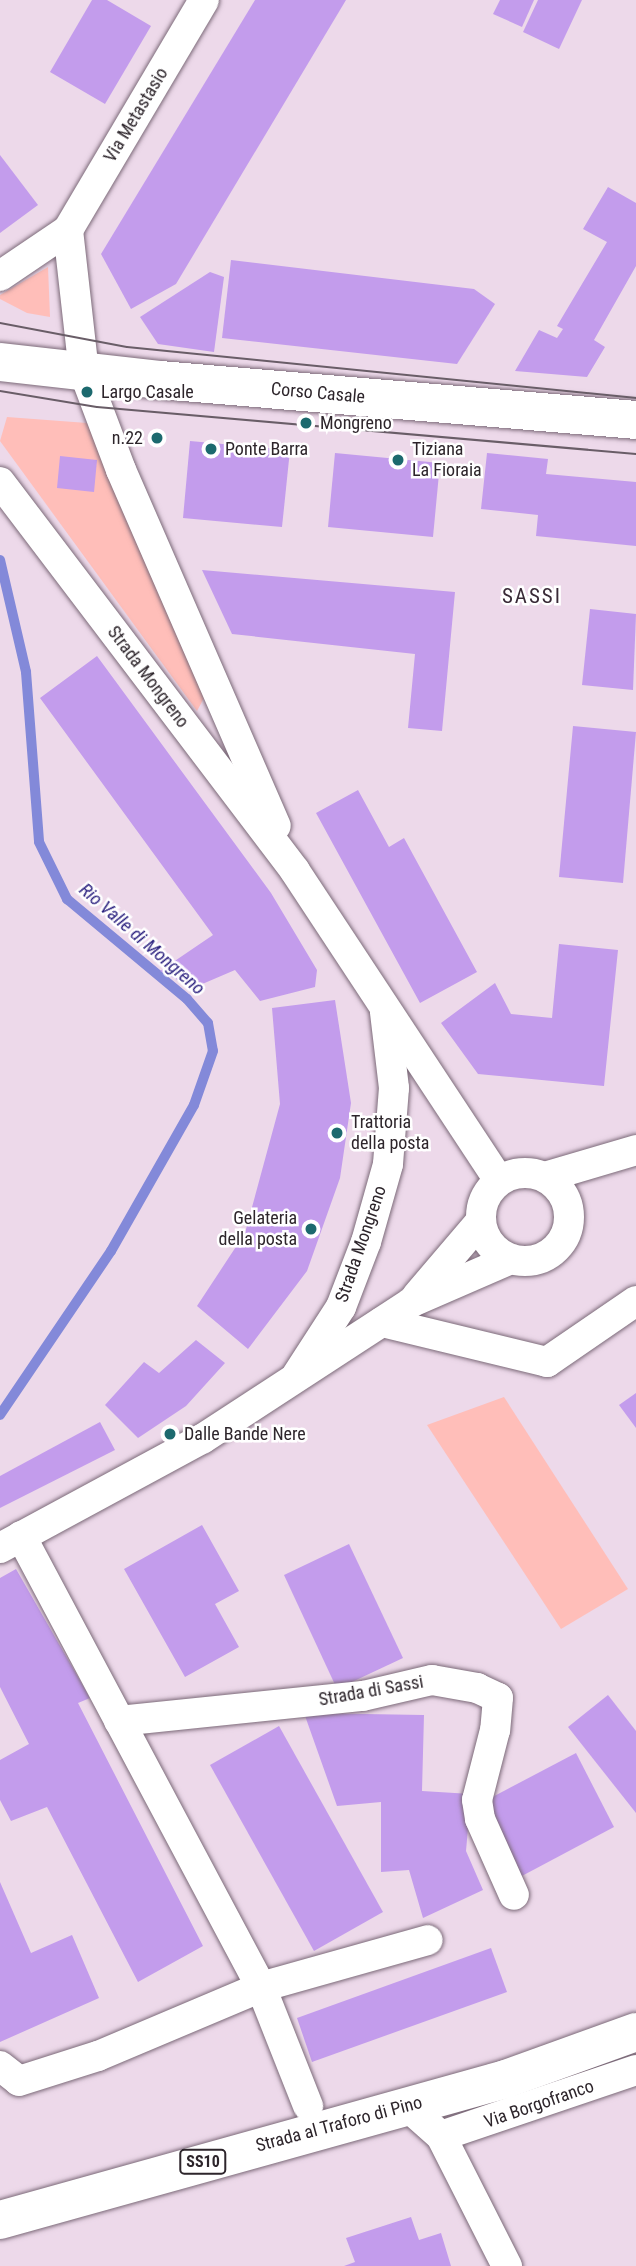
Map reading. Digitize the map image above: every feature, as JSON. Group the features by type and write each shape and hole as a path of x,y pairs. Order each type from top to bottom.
{"main road":[{"name":"Corso Casale","path":"0,362 84,372 636,420"},
{"name":"Strada al Traforo di Pino","path":"0,2220 506,2079 636,2032"}],"street":[{"name":"Via Metastasio","path":"68,230 204,0"},
{"path":"0,276 68,230 84,372"},
{"name":"Strada Mongreno","path":"84,372 121,470 295,871"},
{"name":"Strada Mongreno","path":"6,503 295,871 499,1180"},
{"name":"Strada Mongreno","path":"290,1386 341,1307 366,1242 387,1164 394,1088 384,1004"},
{"path":"545,1177 626,1152"},
{"path":"568,1207 626,1152"},
{"path":"412,1302 480,1222 488,1191 499,1180 530,1172 545,1177 564,1195 568,1207 569,1223 555,1250 526,1261 510,1259 490,1245 480,1222"},
{"path":"412,1302 510,1259"},
{"path":"383,1322 530,1362 547,1362 636,1301"},
{"name":"Strada Mongreno","path":"11,1542 202,1439 290,1386 412,1302"},
{"path":"11,1542 119,1720 261,1987 308,2106"},
{"name":"Strada di Sassi","path":"119,1720 363,1696 432,1680 477,1688 498,1698 495,1730 477,1800 480,1819 513,1895"},
{"path":"0,2066 19,2081 98,2056 261,1987 428,1940"},
{"name":"Via Borgofranco","path":"441,2136 636,2070"},
{"path":"405,2105 441,2136 507,2266"}],"shaded area":[{"path":"48,267 50,317 27,313 0,299 0,295"},
{"path":"7,417 87,423 205,696 197,711 0,441"},
{"path":"504,1397 628,1589 561,1629 427,1425"}],"building":[{"path":"92,0 107,0 151,26 105,104 50,72"},
{"path":"255,0 346,0 176,284 131,309 101,254"},
{"path":"500,0 534,0 522,27 493,14"},
{"path":"538,0 582,0 559,49 523,32"},
{"path":"0,155 38,205 0,233"},
{"path":"608,187 636,203 636,266 594,340 605,347 587,377 515,371 539,330 557,338 563,329 557,326 607,242 583,229"},
{"path":"231,260 474,289 495,304 457,364 222,338"},
{"path":"210,272 224,277 214,352 158,344 140,317"},
{"path":"190,441 290,450 282,527 183,518"},
{"path":"335,453 440,463 433,537 328,527"},
{"path":"487,453 548,459 546,474 636,482 636,546 536,536 538,515 481,509"},
{"path":"60,456 97,460 94,492 57,488"},
{"path":"202,570 455,592 442,731 408,728 415,654 232,634"},
{"path":"590,609 636,614 633,690 582,685"},
{"path":"97,656 271,893 317,970 315,987 260,1001 235,970 193,988 160,971 213,935 40,698"},
{"path":"573,726 636,732 623,883 559,877"},
{"path":"358,790 389,847 404,838 477,972 420,1003 316,813"},
{"path":"559,944 618,950 604,1086 478,1074 441,1023 495,983 511,1014 552,1018"},
{"path":"335,1000 351,1103 340,1178 307,1271 248,1349 197,1306 245,1233 280,1104 272,1008"},
{"path":"196,1340 225,1363 186,1406 138,1438 105,1405 144,1362 159,1373"},
{"path":"636,1393 636,1428 619,1405"},
{"path":"100,1422 115,1450 0,1508 0,1476"},
{"path":"202,1525 239,1591 215,1604 239,1647 185,1677 124,1569"},
{"path":"349,1544 403,1658 337,1689 284,1575"},
{"path":"16,1569 90,1698 78,1703 203,1946 138,1982 47,1807 11,1821 0,1800 0,1760 29,1744 0,1687 0,1578"},
{"path":"608,1695 636,1731 636,1813 568,1727"},
{"path":"304,1713 424,1715 422,1791 471,1794 466,1851 483,1890 423,1918 409,1870 381,1872 381,1802 337,1806"},
{"path":"279,1726 383,1912 314,1951 210,1765"},
{"path":"576,1753 614,1827 520,1877 481,1803"},
{"path":"0,1882 31,1953 72,1935 99,1998 0,2042"},
{"path":"491,1948 507,1992 312,2062 297,2018"},
{"path":"411,2217 419,2240 441,2233 451,2266 344,2266 355,2262 346,2238"}],"waterway":[{"name":"Rio Valle di Mongreno","path":"0,560 26,672 39,842 67,899 187,999 208,1023 213,1051 194,1105 111,1251 0,1415"}],"tram line":[{"path":"0,323 127,347 636,398"},
{"path":"0,391 97,407 636,454"}],"place":[{"name":"Largo Casale","path":"87,392"},
{"name":"Mongreno","path":"306,423"},
{"name":"n.22","path":"157,438"},
{"name":"Ponte Barra","path":"211,449"},
{"name":"Tiziana La Fioraia","path":"398,460"},
{"name":"Trattoria della posta","path":"337,1133"},
{"name":"Gelateria della posta","path":"311,1229"},
{"name":"Dalle Bande Nere","path":"170,1434"}],"district":[{"name":"SASSI","path":"532,596"}]}
